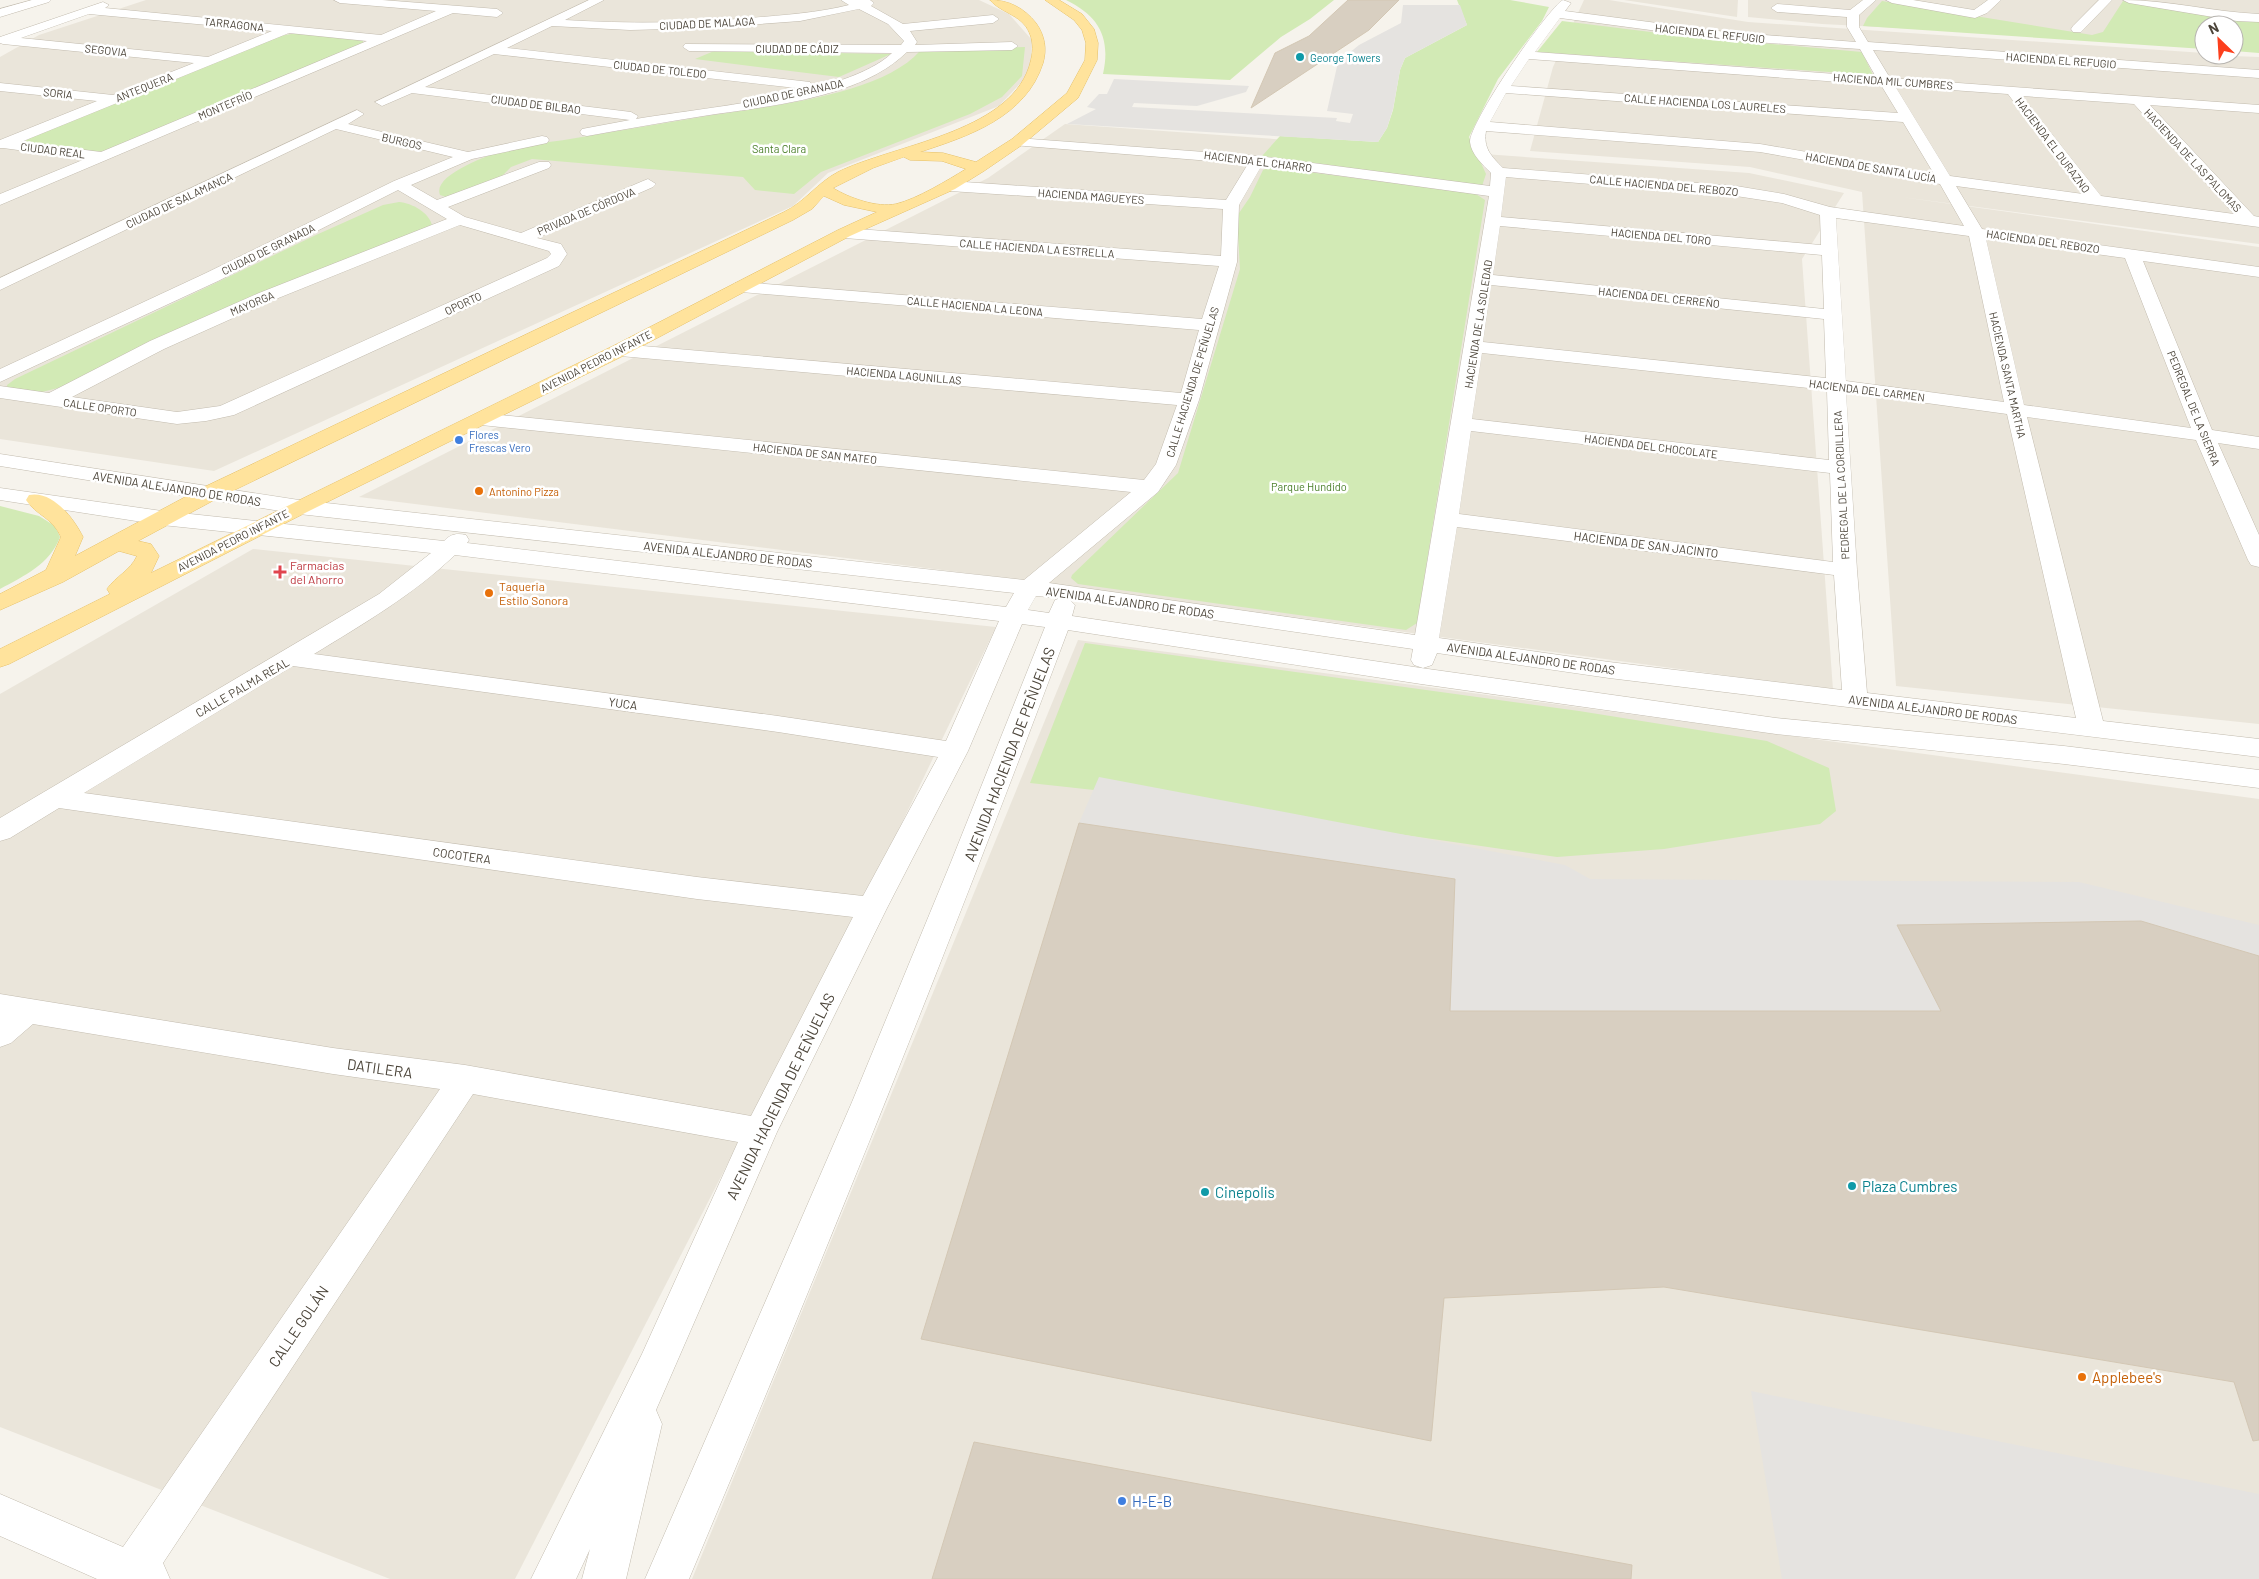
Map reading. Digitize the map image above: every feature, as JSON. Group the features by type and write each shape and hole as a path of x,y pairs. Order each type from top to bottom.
{"main road":[{"path":"0,603 55,577 210,493 787,217 807,206 822,188 843,175 891,156 933,143 986,120 1007,107 1026,90 1038,62 1040,46 1037,32 1028,20 996,0"},
{"name":"AVENIDA PEDRO INFANTE","path":"0,659 300,507 620,350 844,233 950,186 980,168 1017,142 1074,95 1090,60 1092,43 1088,29 1078,17 1051,0"},
{"path":"891,156 943,157 980,168"},
{"path":"822,188 847,202 862,207 900,209"},
{"path":"37,500 65,522 72,537 55,577"},
{"path":"71,623 144,568 148,556 143,549 116,544"}],"street":[{"path":"3,11 45,0"},
{"path":"2,41 87,10 121,0"},
{"path":"340,0 497,13"},
{"path":"382,102 598,0"},
{"path":"847,0 899,28 911,42 906,49"},
{"name":"CIUDAD DE MALAGA","path":"552,23 695,26 824,15 881,0"},
{"path":"1777,8 1797,5 1853,14 1870,0"},
{"path":"1892,0 1975,14 1983,11 1996,0"},
{"path":"2077,29 2106,0"},
{"path":"2129,0 2237,17 2259,18"},
{"name":"HACIENDA EL REFUGIO","path":"1527,55 1561,8 1684,31 1863,46 2259,74"},
{"name":"TARRAGONA","path":"87,10 382,38"},
{"name":"MONTEFRÍO","path":"0,200 450,10"},
{"name":"HACIENDA SANTA MARTHA","path":"1853,14 1853,27 1863,46 1886,80 1943,180 1976,232 2015,410 2092,729"},
{"path":"899,28 993,19"},
{"path":"689,48 694,37 695,26"},
{"name":"ANTEQUERA","path":"1,144 286,30"},
{"name":"SEGOVIA","path":"2,41 209,60"},
{"name":"CIUDAD DE CÁDIZ","path":"652,68 689,48 906,49 1012,46"},
{"name":"CIUDAD DE GRANADA","path":"586,132 784,97 827,87 873,71 894,60 906,49"},
{"name":"CIUDAD DE TOLEDO","path":"493,50 827,87"},
{"path":"1499,172 1480,151 1477,136 1502,89 1527,55"},
{"name":"HACIENDA MIL CUMBRES","path":"1527,55 2259,109"},
{"name":"SORIA","path":"0,87 116,99"},
{"name":"CIUDAD DE BILBAO","path":"411,89 661,119"},
{"name":"CALLE HACIENDA LOS LAURELES","path":"1502,89 1909,118"},
{"name":"HACIENDA EL DURAZNO","path":"2011,90 2096,200"},
{"name":"HACIENDA DE LAS PALOMAS","path":"2138,100 2254,222"},
{"name":"CIUDAD DE SALAMANCA","path":"0,285 357,114"},
{"name":"BURGOS","path":"336,125 468,156"},
{"name":"HACIENDA DE SANTA LUCÍA","path":"1482,126 1744,146 1943,180 2254,222"},
{"name":"CIUDAD DE GRANADA","path":"0,376 212,277 399,184 468,156 542,140"},
{"name":"HACIENDA EL CHARRO","path":"1017,142 1258,160 1497,192"},
{"name":"CIUDAD REAL","path":"1,144 105,157"},
{"name":"CALLE HACIENDA DE PEÑUELAS","path":"1021,602 1058,565 1150,486 1166,465 1173,450 1229,262 1231,205 1258,160"},
{"path":"434,206 544,166"},
{"name":"HACIENDA DE LA SOLEDAD","path":"1421,676 1424,643 1448,519 1485,280 1499,172"},
{"name":"CALLE HACIENDA DEL REBOZO","path":"1499,172 1736,191 1784,199 1828,212"},
{"name":"OPORTO","path":"201,417 234,408 553,262 559,254 555,248 459,220 399,184"},
{"name":"PRIVADA DE CÓRDOVA","path":"524,238 648,184"},
{"name":"HACIENDA MAGUEYES","path":"950,186 1231,205"},
{"name":"HACIENDA DEL REBOZO","path":"1828,212 2259,272"},
{"name":"PEDREGAL DE LA CORDILLERA","path":"1828,212 1828,251 1833,315 1845,570 1855,698"},
{"name":"MAYORGA","path":"51,400 158,345 265,297 459,220"},
{"name":"HACIENDA DEL TORO","path":"1494,221 1828,251"},
{"name":"CALLE HACIENDA LA ESTRELLA","path":"844,233 1229,262"},
{"name":"PEDREGAL DE LA SIERRA","path":"2132,254 2204,436 2259,560"},
{"name":"HACIENDA DEL CERREÑO","path":"1485,280 1833,315"},
{"name":"CALLE HACIENDA LA LEONA","path":"741,287 1209,325"},
{"name":"HACIENDA DEL CARMEN","path":"1474,347 1835,385 2259,443"},
{"name":"HACIENDA LAGUNILLAS","path":"620,350 1188,400"},
{"name":"CALLE OPORTO","path":"0,392 177,418 201,417"},
{"name":"HACIENDA DE SAN MATEO","path":"481,419 1150,486"},
{"name":"HACIENDA DEL CHOCOLATE","path":"1462,424 1840,468"},
{"name":"AVENIDA ALEJANDRO DE RODAS","path":"0,460 300,507 471,526 1021,602 1424,643 1609,670 1855,698 2092,729 2259,748"},
{"name":"AVENIDA ALEJANDRO DE RODAS","path":"0,494 162,518 256,529 1021,602"},
{"name":"HACIENDA DE SAN JACINTO","path":"1448,519 1845,570"},
{"name":"CALLE PALMA REAL","path":"0,831 52,798 387,599 450,548 471,526"},
{"path":"1058,565 1063,607"},
{"name":"AVENIDA HACIENDA DE PEÑUELAS","path":"553,1579 656,1367 760,1132 872,908 955,751 1021,602"},
{"name":"AVENIDA ALEJANDRO DE RODAS","path":"1063,607 1421,676 1776,726 2064,755 2259,779"},
{"name":"AVENIDA HACIENDA DE PEÑUELAS","path":"667,1579 890,1055 975,844 1063,607"},
{"name":"YUCA","path":"290,658 768,723 955,751"},
{"name":"COCOTERA","path":"52,798 698,888 872,908"},
{"path":"0,1034 13,1008"},
{"name":"DATILERA","path":"13,1008 333,1061 465,1079 760,1132"},
{"name":"CALLE GOLÁN","path":"140,1576 465,1079"},
{"path":"604,1579 656,1367"},
{"path":"0,1515 140,1576"}],"shaded area":[{"path":"146,0 979,0 1009,14 1032,40 1030,73 999,106 828,173 793,206 214,471 0,439 0,57 39,35"},
{"path":"1584,0 1609,0 1748,22 2194,52 2194,65 2244,65 2244,56 2259,57 2259,244 1901,197 2259,247 2259,724 1896,686 1862,192 1750,167 1530,151 1553,67"},
{"path":"1624,0 1738,0 1737,17"},
{"path":"1748,0 2259,0 2259,47 2244,34 2244,15 2194,15 2194,43 1822,24 1748,17"},
{"path":"1403,5 1460,5 1467,25 1405,58 1400,70 1393,109 1387,128 1378,142 1067,124 1096,109 1087,107 1099,94 1107,94 1114,79 1249,86 1246,92 1197,106 1134,103 1132,107 1337,118 1336,121 1350,123 1353,114 1327,111 1338,62 1359,45 1401,23"},
{"path":"1065,124 1749,173 1844,193 1802,259 1833,690 1014,579 359,497 988,178"},
{"path":"253,549 996,627 898,831 515,1579 390,1579 0,1427 0,694"},
{"path":"1078,640 2259,799 2259,1579 692,1579"},
{"path":"1099,777 1565,865 1590,879 2079,882 2259,925 2259,956 1897,925 1941,1011 1450,1011 1455,879 1079,823"},
{"path":"1751,1391 2259,1494 2259,1579 1782,1579"}],"green space":[{"path":"1066,0 1334,0 1310,19 1281,37 1230,80 1103,74 1105,49 1100,29 1087,13"},
{"path":"1457,0 1510,0 1549,7 1542,21 1498,79 1469,137 1486,174 1482,186 1262,156 1280,136 1378,142 1387,128 1393,110 1400,70 1405,58 1467,25"},
{"path":"1882,1 2092,35 2103,32 2123,1 2223,15 2194,15 2194,48 1863,26 1867,18"},
{"path":"2244,18 2259,20 2259,53 2244,52"},
{"path":"1562,21 1683,36 1862,52 1873,75 1537,52"},
{"path":"297,33 363,39 363,44 113,150 98,152 25,142 29,137 280,36"},
{"name":"Santa Clara","path":"1025,47 1022,76 1002,97 970,114 821,172 794,194 755,190 743,177 532,159 511,167 501,177 446,197 440,195 440,188 444,180 452,174 463,167 503,150 527,144 562,140 823,96 879,78 902,66 920,51"},
{"path":"714,51 891,54 839,77 695,59"},
{"name":"Parque Hundido","path":"1270,167 1476,194 1485,200 1417,623 1406,630 1078,584 1071,578 1178,473 1240,269 1237,216 1250,197 1263,170"},
{"path":"399,202 409,204 420,210 431,221 432,226 58,388 42,392 8,390 7,385 15,379 316,235 383,205"},
{"path":"0,506 39,516 55,526 60,537 50,555 43,562 27,574 0,589"},
{"path":"1085,643 1579,711 1767,741 1829,768 1836,811 1820,824 1664,849 1557,857 1094,790 1030,783"}],"building":[{"name":"George Towers","path":"1348,0 1399,0 1369,30 1251,108 1275,53 1309,36"},
{"path":"1079,823 1455,879 1450,1011 1941,1011 1897,925 2141,921 2259,956 2259,1440 2253,1441 2234,1382 1664,1287 1444,1298 1431,1441 921,1339"},
{"name":"H-E-B","path":"974,1442 1632,1565 1631,1579 932,1579"}],"place":[{"name":"George Towers","path":"1300,57"},
{"name":"Flores Frescas Vero","path":"459,440"},
{"name":"Antonino Pizza","path":"479,491"},
{"name":"Farmacias del Ahorro","path":"280,572"},
{"name":"Taqueria Estilo Sonora","path":"489,593"},
{"name":"Plaza Cumbres","path":"1852,1186"},
{"name":"Cinepolis","path":"1205,1192"},
{"name":"Applebee's","path":"2082,1377"},
{"name":"H-E-B","path":"1122,1501"}]}
